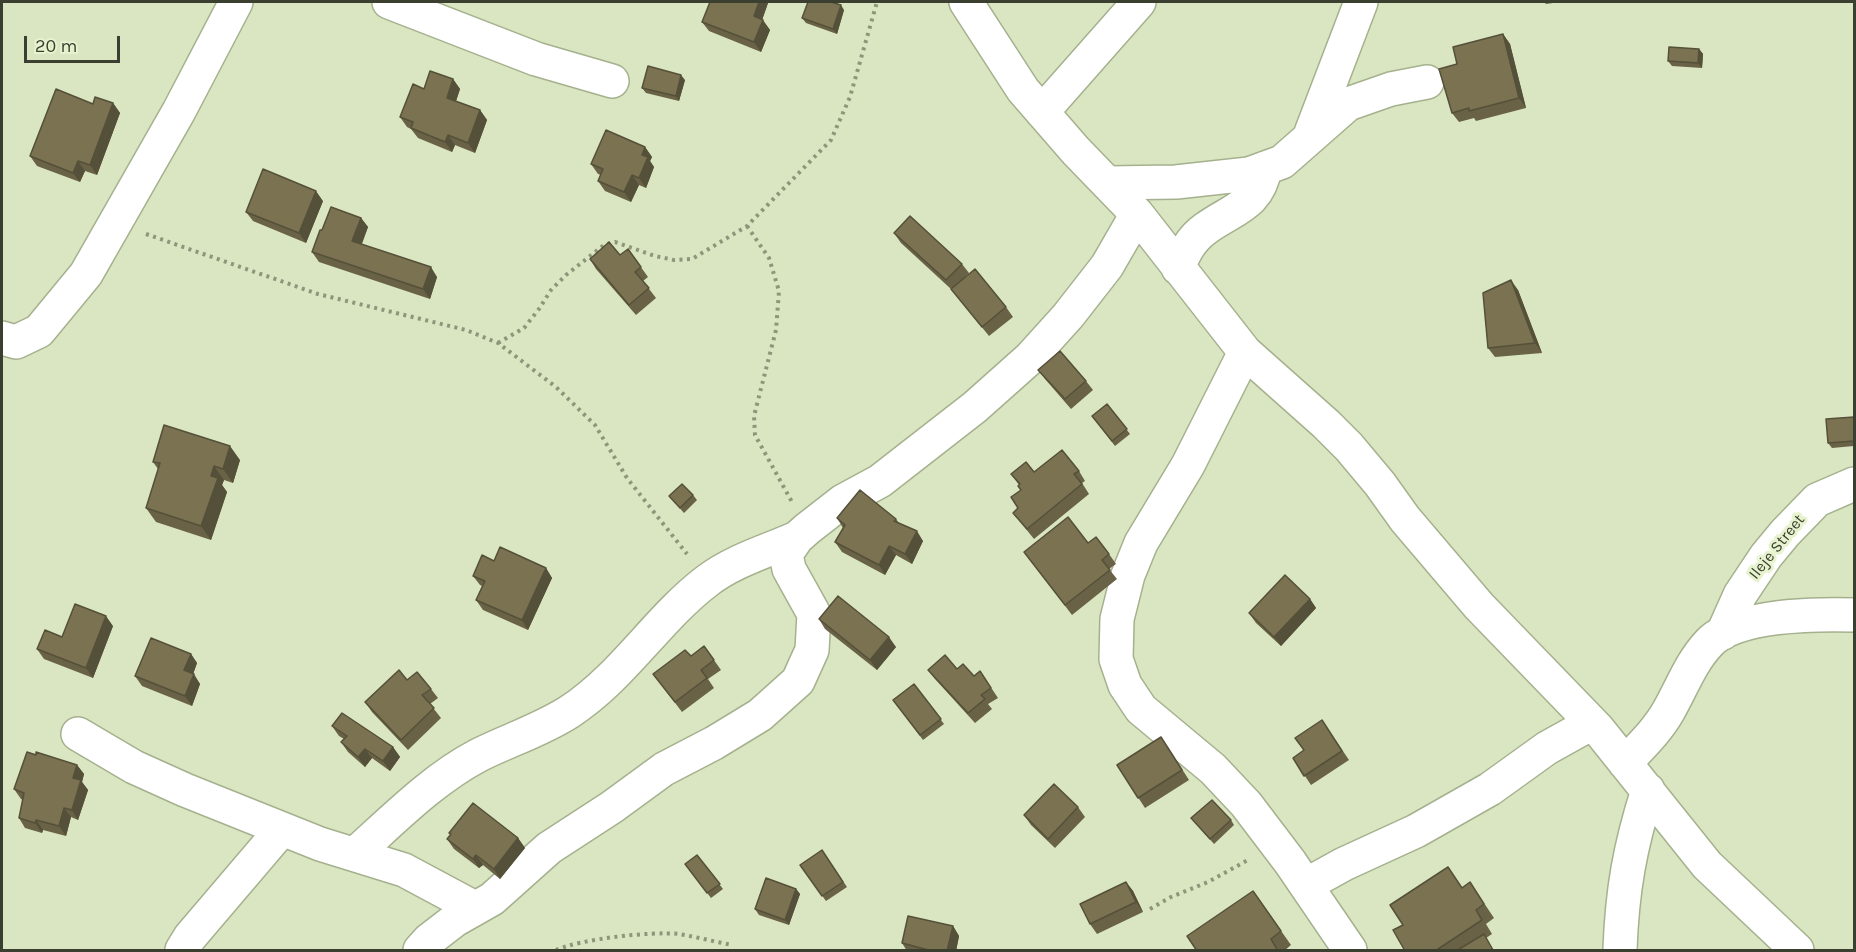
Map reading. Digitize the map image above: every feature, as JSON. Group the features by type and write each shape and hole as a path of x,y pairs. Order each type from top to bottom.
{"street":[{"path":"2,338 16,342 39,331 86,274 179,111 236,2"},
{"path":"389,2 536,59 612,81"},
{"path":"966,2 1023,90 1137,214 1245,352 1349,447 1405,519 1479,606 1592,723 1707,865 1797,951"},
{"path":"1042,112 1139,2"},
{"path":"1308,140 1361,2"},
{"path":"1107,183 1176,182 1249,174 1282,162 1348,104 1391,89 1427,82"},
{"path":"1178,268 1185,251 1194,238 1255,195 1263,181 1265,168"},
{"path":"420,951 429,940 455,920 492,899 549,848 612,807 664,768 714,743 760,715 798,681 812,650 814,614 789,569 786,554 802,534 843,501 880,481 975,407 1030,358 1068,316 1107,266 1137,214"},
{"path":"1245,352 1188,465 1141,543 1128,575 1117,619 1116,659 1125,685 1141,709 1213,769 1246,804 1285,855 1350,951"},
{"name":"Ileje Street","path":"1723,633 1740,595 1766,556 1785,533 1817,500 1854,484"},
{"path":"355,854 419,797 452,772 478,756 570,711 625,663 666,617 707,581 723,570 802,534"},
{"path":"1625,763 1648,740 1709,642 1735,626 1768,618 1854,615"},
{"path":"1306,885 1344,864 1425,826 1490,789 1547,748 1592,723"},
{"path":"78,734 134,767 282,829 404,870 475,908"},
{"path":"1620,951 1626,875 1635,831 1648,790"},
{"path":"182,951 190,937 282,829"}],"path":[{"path":"498,343 524,328 551,290 604,245 615,242 655,256 674,260 692,259 747,226 831,140 850,98 877,2"},
{"path":"114,223 318,294 466,330 498,343 556,387 595,425 627,478 707,581"},
{"path":"747,226 770,258 779,291 776,330 754,416 755,435 802,534"},
{"path":"1150,909 1171,897 1208,882 1249,859 1285,855"},
{"path":"556,951 566,946 657,933 678,934 733,945"}],"building":[{"path":"710,2 759,2 754,16 763,20 754,42 702,22"},
{"path":"808,2 831,2 841,5 833,29 802,18"},
{"path":"1503,34 1519,98 1452,113 1439,69 1457,64 1453,47"},
{"path":"1669,47 1699,49 1698,63 1668,61"},
{"path":"648,66 681,75 676,96 642,88"},
{"path":"430,71 453,79 447,98 480,110 468,143 448,135 445,142 411,128 413,122 400,117 413,84 424,89"},
{"path":"56,89 93,104 95,97 113,103 90,165 78,161 73,173 30,156"},
{"path":"606,130 645,147 642,155 648,157 639,178 632,175 624,192 598,181 603,169 591,164"},
{"path":"263,169 316,191 299,233 246,212"},
{"path":"331,207 361,218 352,241 431,267 423,289 312,252"},
{"path":"910,216 962,264 946,280 894,233"},
{"path":"609,242 620,255 628,249 641,267 635,272 649,288 629,305 590,259"},
{"path":"975,269 1006,307 982,327 951,289"},
{"path":"1511,280 1535,343 1488,348 1483,293"},
{"path":"1060,351 1086,381 1065,399 1038,370"},
{"path":"1107,404 1127,429 1112,441 1092,416"},
{"path":"1854,417 1854,441 1828,443 1826,419"},
{"path":"164,425 230,446 223,469 214,466 211,476 218,478 201,526 146,508 160,463 153,462"},
{"path":"1062,450 1079,471 1074,474 1082,484 1027,529 1013,513 1018,508 1011,497 1021,490 1018,486 1020,484 1011,474 1026,462 1034,472"},
{"path":"682,484 693,495 680,508 669,496"},
{"path":"860,490 896,519 894,521 917,531 905,554 889,546 879,565 835,542 845,525 837,518"},
{"path":"1068,517 1088,543 1096,537 1109,554 1102,560 1110,570 1065,605 1024,552"},
{"path":"500,547 546,568 522,620 476,600 485,581 473,576 482,555 494,561"},
{"path":"1285,575 1310,599 1274,637 1249,613"},
{"path":"838,596 889,637 870,660 819,619"},
{"path":"75,604 106,616 86,668 37,649 45,630 62,637"},
{"path":"151,638 191,654 184,670 194,674 185,696 135,676"},
{"path":"704,646 714,660 701,670 707,678 675,702 653,674 685,650 691,656"},
{"path":"945,655 957,669 963,664 974,676 980,671 991,688 981,695 985,699 968,713 928,670"},
{"path":"399,670 407,680 417,672 431,689 422,695 434,708 401,740 365,702"},
{"path":"914,684 941,719 920,735 893,700"},
{"path":"342,713 393,747 383,761 365,749 358,757 341,742 347,736 332,726"},
{"path":"1322,720 1342,751 1304,776 1293,758 1304,750 1295,738"},
{"path":"1161,737 1182,770 1138,798 1117,765"},
{"path":"27,752 36,755 36,752 77,765 73,778 81,780 72,810 64,808 59,826 19,818 24,793 14,789"},
{"path":"1054,784 1078,807 1048,839 1024,815"},
{"path":"1212,800 1231,820 1210,839 1191,818"},
{"path":"473,803 518,838 494,869 476,855 473,859 447,839 451,834 449,833"},
{"path":"822,850 843,882 822,896 800,865"},
{"path":"697,855 720,884 707,893 685,864"},
{"path":"1448,867 1462,888 1470,882 1484,904 1476,910 1482,920 1435,951 1405,951 1393,930 1403,925 1390,905"},
{"path":"766,878 796,889 785,920 755,909"},
{"path":"1126,882 1136,902 1090,924 1080,904"},
{"path":"1253,891 1281,931 1271,939 1278,951 1197,951 1187,936"},
{"path":"908,916 953,926 947,951 932,951 902,943"},
{"path":"1484,934 1493,950 1456,951"}]}
